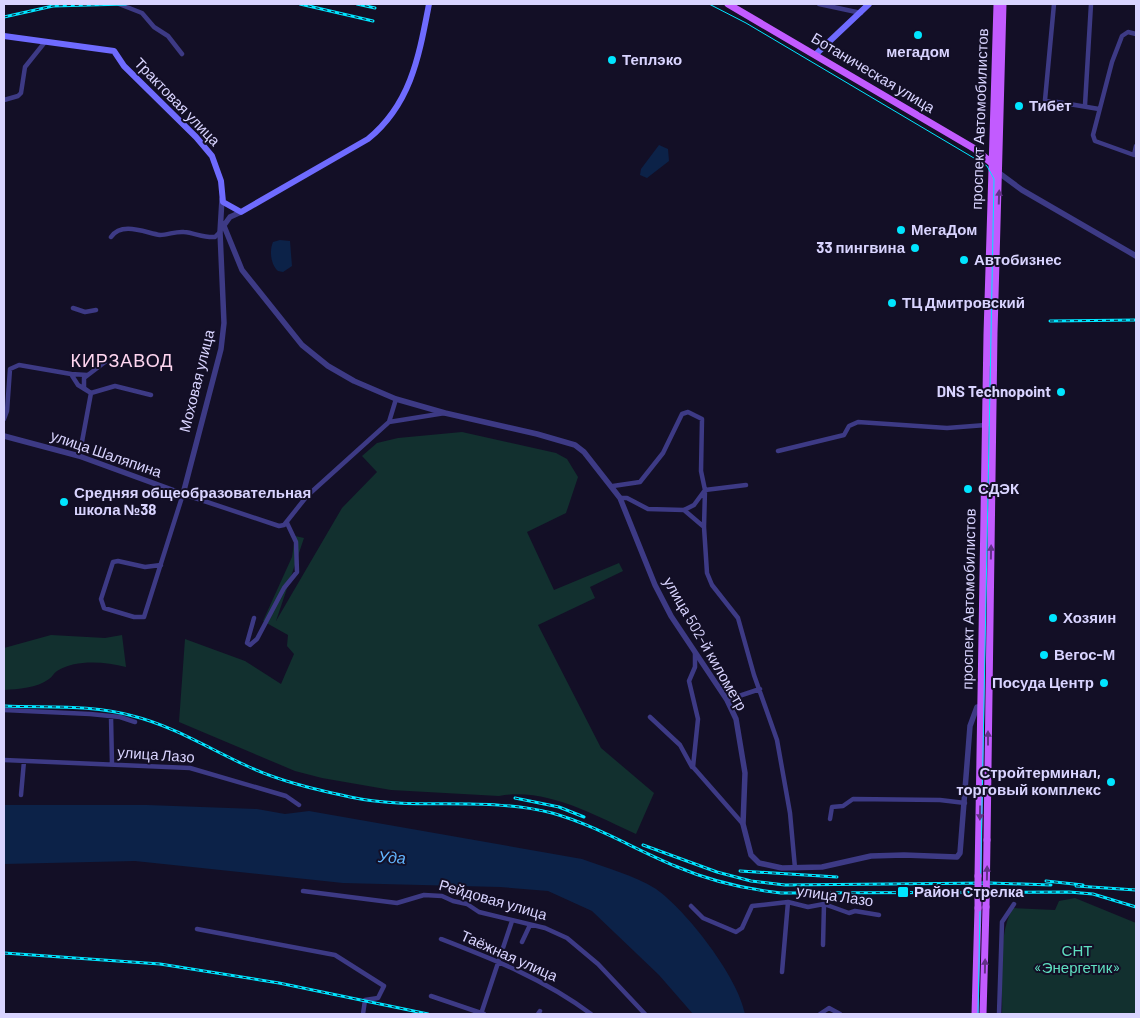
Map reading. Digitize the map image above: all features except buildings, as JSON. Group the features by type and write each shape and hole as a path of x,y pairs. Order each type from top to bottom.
{"main road":[{"path":"222,199 226,205 241,212 368,139 385,124 399,104 416,66 429,4"},
{"name":"Ботаническая улица","path":"728,4 975,149 993,164 999,173"},
{"path":"815,54 869,4"},
{"name":"проспект Автомобилистов","path":"984,840 981,707 997,4"},
{"name":"проспект Автомобилистов","path":"975,1014 984,840 994,333 1003,4"},
{"name":"Трактовая улица","path":"4,36 114,51 124,66 212,156 221,181 222,199"},
{"name":"проспект Автомобилистов","path":"982,907 983,1014"}],"street":[{"path":"119,4 142,13 154,26 168,36 182,54"},
{"path":"819,4 861,13"},
{"path":"1054,4 1045,100 1085,105 1099,109"},
{"path":"1085,105 1091,4"},
{"path":"1136,34 1128,32 1122,36 1092,135 1095,141 1135,155 1136,146"},
{"path":"4,100 18,96 21,93 25,67 45,42"},
{"path":"999,173 1022,190 1136,256"},
{"name":"Моховая улица","path":"161,565 145,567 118,561 113,562 101,599 106,610 144,617 161,565 183,494 221,350 224,323 220,232 222,199"},
{"path":"111,237 116,232 128,229 144,230 159,235 182,232 205,238 216,237 230,217 241,212"},
{"path":"224,226 242,270 302,345 341,373 396,399 445,414 537,434 575,446 584,452 613,486"},
{"path":"73,308 84,312 96,310"},
{"path":"91,393 84,388 83,384 87,375 105,362"},
{"path":"4,418 7,411 12,366 19,365 87,375"},
{"path":"71,374 78,385 91,393 115,386 151,395"},
{"path":"81,447 91,393"},
{"path":"254,618 247,639 248,644 253,644 257,639 284,588 297,572 296,542 286,524 307,496 389,422 396,399"},
{"name":"улица 502-й километр","path":"796,868 790,813 777,740 754,675 738,618 712,585 707,573 704,527 705,490 701,471 703,424 698,416 688,412 680,416 663,453 640,482 613,486 620,498 655,585 671,616 695,649 727,700 736,719 745,773 743,824 751,855 759,863 766,867 796,868 822,866 871,856 904,855 954,858 960,853 970,726 978,707 981,707"},
{"path":"389,422 445,414"},
{"path":"778,451 844,435 849,426 858,422 948,428 986,425"},
{"name":"улица Шаляпина","path":"4,436 79,456 183,494 279,526 286,524"},
{"path":"620,498 627,498 648,509 684,510 694,505 705,490 746,484"},
{"path":"684,510 704,527"},
{"path":"693,767 698,719 689,681 695,667 695,649"},
{"path":"727,700 760,689"},
{"path":"4,710 120,717 135,722"},
{"path":"111,717 112,764"},
{"path":"650,717 680,745 693,767 743,824"},
{"name":"улица Лазо","path":"4,760 190,768 286,796 299,805"},
{"path":"21,796 24,761"},
{"path":"830,819 832,807 843,806 853,799 940,800 965,803"},
{"name":"Рейдовая улица","path":"303,891 397,903 424,895 442,896 452,901 467,904 479,912 545,928 566,938 598,964 645,1014"},
{"path":"782,972 788,902"},
{"name":"улица Лазо","path":"691,906 703,918 736,932 742,928 752,906 788,902 808,907 824,904 849,913 855,911 879,915"},
{"path":"823,945 824,904"},
{"path":"999,1014 1002,922 1014,904"},
{"path":"431,996 482,1014 512,921"},
{"path":"522,942 530,925"},
{"path":"197,929 335,955 384,986 378,998 365,1000 363,1014"},
{"name":"Таёжная улица","path":"441,939 535,977 569,997 591,1014"},
{"path":"820,1014 829,1008 840,1014"}],"green space":[{"path":"462,432 556,453 567,459 578,477 566,513 527,532 554,590 619,563 623,571 590,587 595,598 538,625 601,748 654,793 636,834 569,804 534,795 499,796 391,790 322,778 295,771 179,722 185,639 245,661 281,684 294,654 287,646 288,635 263,621 292,557 295,536 304,538 276,621 342,508 377,472 362,456 377,443 398,438"},
{"path":"51,635 105,638 122,635 126,667 100,663 82,663 65,667 39,684 27,688 4,690 4,648"},
{"name":"СНТ «Энергетик»","path":"1075,898 1136,923 1136,1014 1002,1014 1003,945 1008,919 1013,908 1055,910 1059,901"}],"water":[{"path":"659,145 668,149 669,161 647,178 640,175 641,169"},
{"path":"280,240 290,241 292,266 283,272 278,271 272,262 271,254 273,242"},
{"name":"Уда","path":"4,805 147,805 257,809 285,814 309,811 582,859 639,880 656,889 668,899 696,928 710,946 732,982 745,1014 693,1014 659,975 592,911 548,891 500,887 343,883 135,861 4,864"}],"tram line":[{"path":"709,4 746,23 979,161 987,166 994,179 978,1014"}],"railway":[{"path":"4,17 53,6 126,4"},
{"path":"300,4 373,21"},
{"path":"357,4 375,8"},
{"path":"1050,321 1136,320"},
{"path":"4,706 85,708 133,716 176,731 270,776 350,797 400,803 501,805 552,813 584,824 688,871 727,884 754,889 781,893 1069,892 1093,894 1136,907"},
{"path":"515,798 559,807 584,817"},
{"path":"643,845 717,872 751,881 785,885 990,883 1051,885"},
{"path":"740,871 837,877"},
{"path":"1046,881 1083,885"},
{"path":"1076,886 1136,890"},
{"path":"4,953 160,964 279,983 428,1014"}],"place":[{"name":"мегадом","path":"918,35"},
{"name":"Теплэко","path":"612,60"},
{"name":"Тибет","path":"1019,106"},
{"name":"МегаДом","path":"901,230"},
{"name":"33 пингвина","path":"915,248"},
{"name":"Автобизнес","path":"964,260"},
{"name":"ТЦ Дмитровский","path":"892,303"},
{"name":"DNS Technopoint","path":"1061,392"},
{"name":"СДЭК","path":"968,489"},
{"name":"Средняя общеобразовательная школа №38","path":"64,502"},
{"name":"Хозяин","path":"1053,618"},
{"name":"Вегос-М","path":"1044,655"},
{"name":"Посуда Центр","path":"1104,683"},
{"name":"Стройтерминал, торговый комплекс","path":"1111,782"},
{"name":"Район Стрелка","path":"903,892"}],"district":[{"name":"КИРЗАВОД","path":"122,361"}]}
